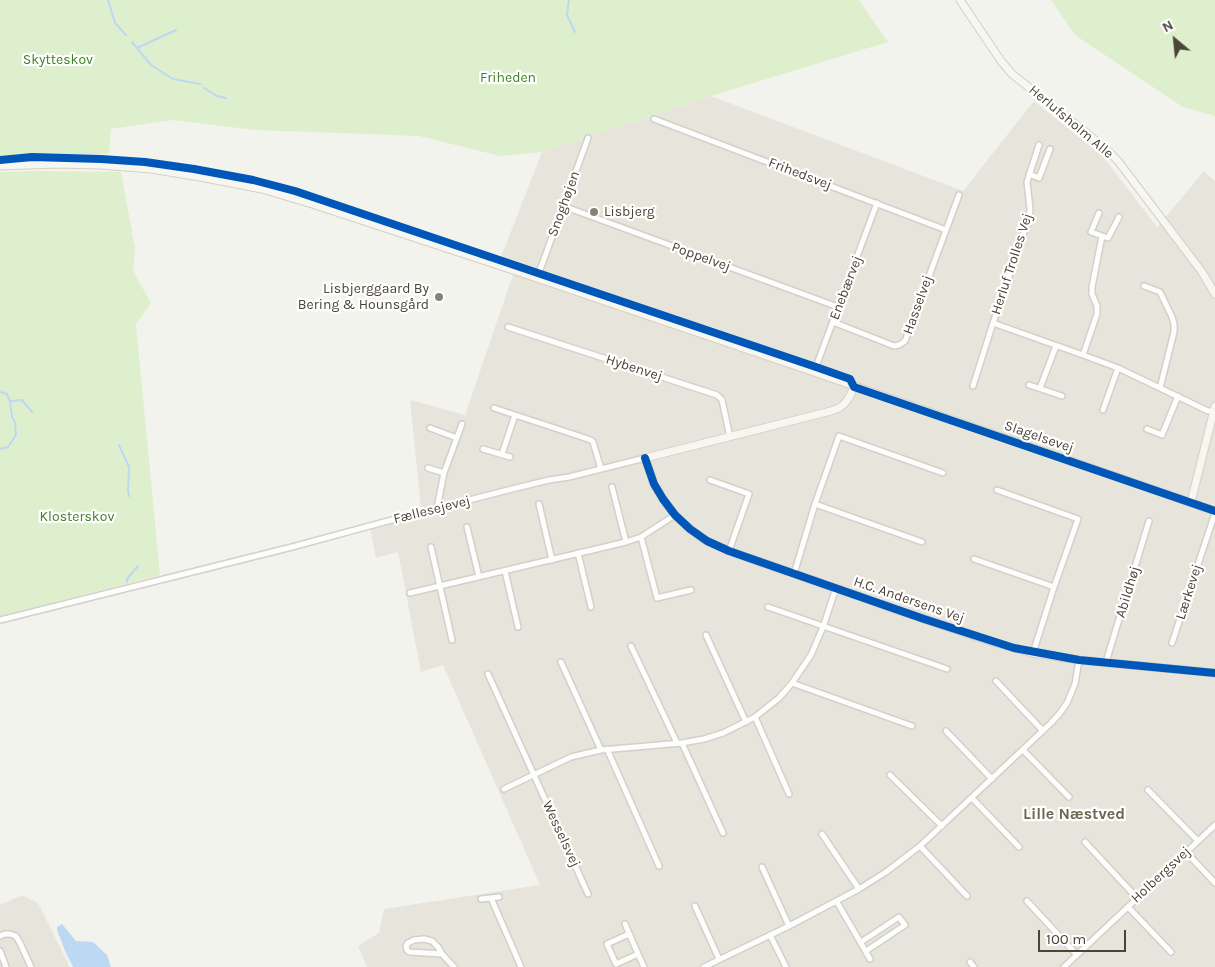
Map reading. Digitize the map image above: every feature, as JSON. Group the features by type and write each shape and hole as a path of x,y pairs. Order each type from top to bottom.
{"street":[{"name":"Herlufsholm Alle","path":"960,0 1001,61 1012,74 1104,147 1118,161 1202,272 1215,294"},
{"name":"Frihedsvej","path":"654,119 946,230"},
{"name":"Snoghøjen","path":"540,270 588,138"},
{"name":"Herluf Trolles Vej","path":"973,386 1030,218 1027,182 1039,145"},
{"path":"1029,174 1039,178 1050,149"},
{"name":"Slagelsevej","path":"0,166 56,164 152,169 262,189 522,273 814,372 1215,512"},
{"name":"Hasselvej","path":"833,322 894,346 905,341 959,195"},
{"name":"Enebærvej","path":"814,372 877,203"},
{"name":"Poppelvej","path":"563,206 838,308"},
{"path":"1099,213 1091,232 1108,238 1119,217"},
{"path":"1083,355 1097,314 1092,287 1102,236"},
{"path":"1144,286 1160,292 1174,324 1174,332 1160,388"},
{"name":"Herluf Trolles Vej","path":"993,323 1118,368 1208,411 1214,408"},
{"name":"Hybenvej","path":"508,327 717,395 722,400 730,437"},
{"path":"1040,388 1056,346"},
{"path":"1103,410 1118,368"},
{"path":"1028,385 1062,396"},
{"name":"Fællesejevej","path":"0,620 292,547 437,508 549,480 570,477 831,411 844,404 854,386"},
{"path":"1147,429 1162,434 1178,396"},
{"path":"494,408 591,440 601,469"},
{"path":"1190,502 1214,408"},
{"path":"502,454 515,415"},
{"path":"437,508 444,473 462,424"},
{"path":"430,428 457,438"},
{"path":"794,574 815,504 839,436 943,473"},
{"path":"483,449 510,457"},
{"name":"H.C. Andersens Vej","path":"645,458 654,484 675,515 707,541 729,552 996,643 1033,653 1079,660 1215,673"},
{"path":"428,468 444,473"},
{"path":"710,480 749,494 729,552"},
{"path":"612,486 626,542"},
{"path":"997,490 1078,519 1033,653"},
{"path":"539,504 552,560"},
{"path":"815,504 922,542"},
{"name":"Lærkevej","path":"1172,643 1215,512"},
{"path":"410,593 626,542 641,537 675,515"},
{"name":"Abildhøj","path":"1106,662 1149,522"},
{"path":"467,527 479,577"},
{"path":"641,537 657,598 691,590"},
{"path":"431,547 452,640"},
{"path":"578,553 591,606"},
{"path":"974,559 1054,587"},
{"path":"505,571 518,627"},
{"path":"504,789 571,757 604,749 704,739 723,733 755,717 779,698 811,655 836,588"},
{"path":"768,607 947,669"},
{"path":"706,636 746,722"},
{"path":"631,646 723,833"},
{"path":"705,967 837,902 886,872 920,846 1060,714 1075,684 1079,660"},
{"path":"562,662 660,866"},
{"name":"Wesselsvej","path":"488,674 588,894"},
{"path":"996,681 1043,731"},
{"path":"792,683 912,726"},
{"path":"755,717 789,794"},
{"path":"946,731 992,779"},
{"path":"1023,750 1069,798"},
{"path":"890,775 942,826"},
{"path":"1148,790 1198,841"},
{"path":"972,798 1019,847"},
{"name":"Holbergsvej","path":"1068,966 1077,955 1215,824"},
{"path":"822,834 859,889"},
{"path":"1086,842 1137,898"},
{"path":"920,846 968,896"},
{"path":"1186,852 1215,883"},
{"path":"762,867 789,926"},
{"path":"481,900 499,897"},
{"path":"491,898 521,967"},
{"path":"1027,901 1077,955"},
{"path":"837,902 870,959"},
{"path":"695,906 719,960"},
{"path":"1128,907 1171,952"},
{"path":"861,942 899,917 905,925 866,951"},
{"path":"625,924 644,967"},
{"path":"0,936 10,934 16,936 31,967"},
{"path":"629,934 607,944 616,964 638,954"},
{"path":"770,935 786,967"},
{"path":"442,954 410,952 406,946 414,940 424,938 432,941 454,967"},
{"path":"0,950 6,967"},
{"path":"970,962 974,967"}],"shaded area":[{"path":"711,96 963,191 1034,101 1102,155 1157,227 1204,171 1215,181 1215,967 367,967 358,946 379,933 384,909 540,885 443,665 421,672 398,552 376,558 369,522 421,508 410,400 465,415 517,263 501,257 542,152"},
{"path":"22,895 38,903 70,967 0,967 0,905"}],"green space":[{"name":"Friheden","path":"0,0 859,0 888,42 711,96 542,152 500,156 419,136 255,130 173,120 111,129 109,154 32,154 0,157"},
{"path":"1051,0 1215,0 1215,116 1183,107 1075,35"},
{"name":"Klosterskov","path":"0,172 121,172 135,248 133,271 151,303 136,324 160,575 0,617"}],"water":[{"path":"62,924 76,941 93,942 107,955 111,967 73,967 57,930 57,927"}],"waterway":[{"path":"108,0 115,23 126,35"},
{"path":"569,0 567,15 575,32"},
{"path":"137,48 176,30"},
{"path":"132,42 151,65 173,79 200,84"},
{"path":"204,88 217,96 226,98"},
{"path":"0,392 7,394 10,401 16,435 8,447 0,449"},
{"path":"11,401 22,400 32,412"},
{"path":"119,445 129,467 129,496"},
{"path":"127,582 127,579 138,566"}],"cycle path":[{"path":"0,160 32,157 145,162 253,180 295,191 816,367 850,379 854,387 1215,511"},
{"path":"645,458 654,484 675,515 707,541 729,551 924,619 1014,648 1079,660 1215,673"}],"place":[{"name":"Lisbjerg","path":"594,212"},
{"name":"Lisbjerggaard By Bering & Hounsgård","path":"439,297"}],"district":[{"name":"Lille Næstved","path":"1074,814"}],"park label":[{"name":"Skytteskov","path":"58,60"}]}
